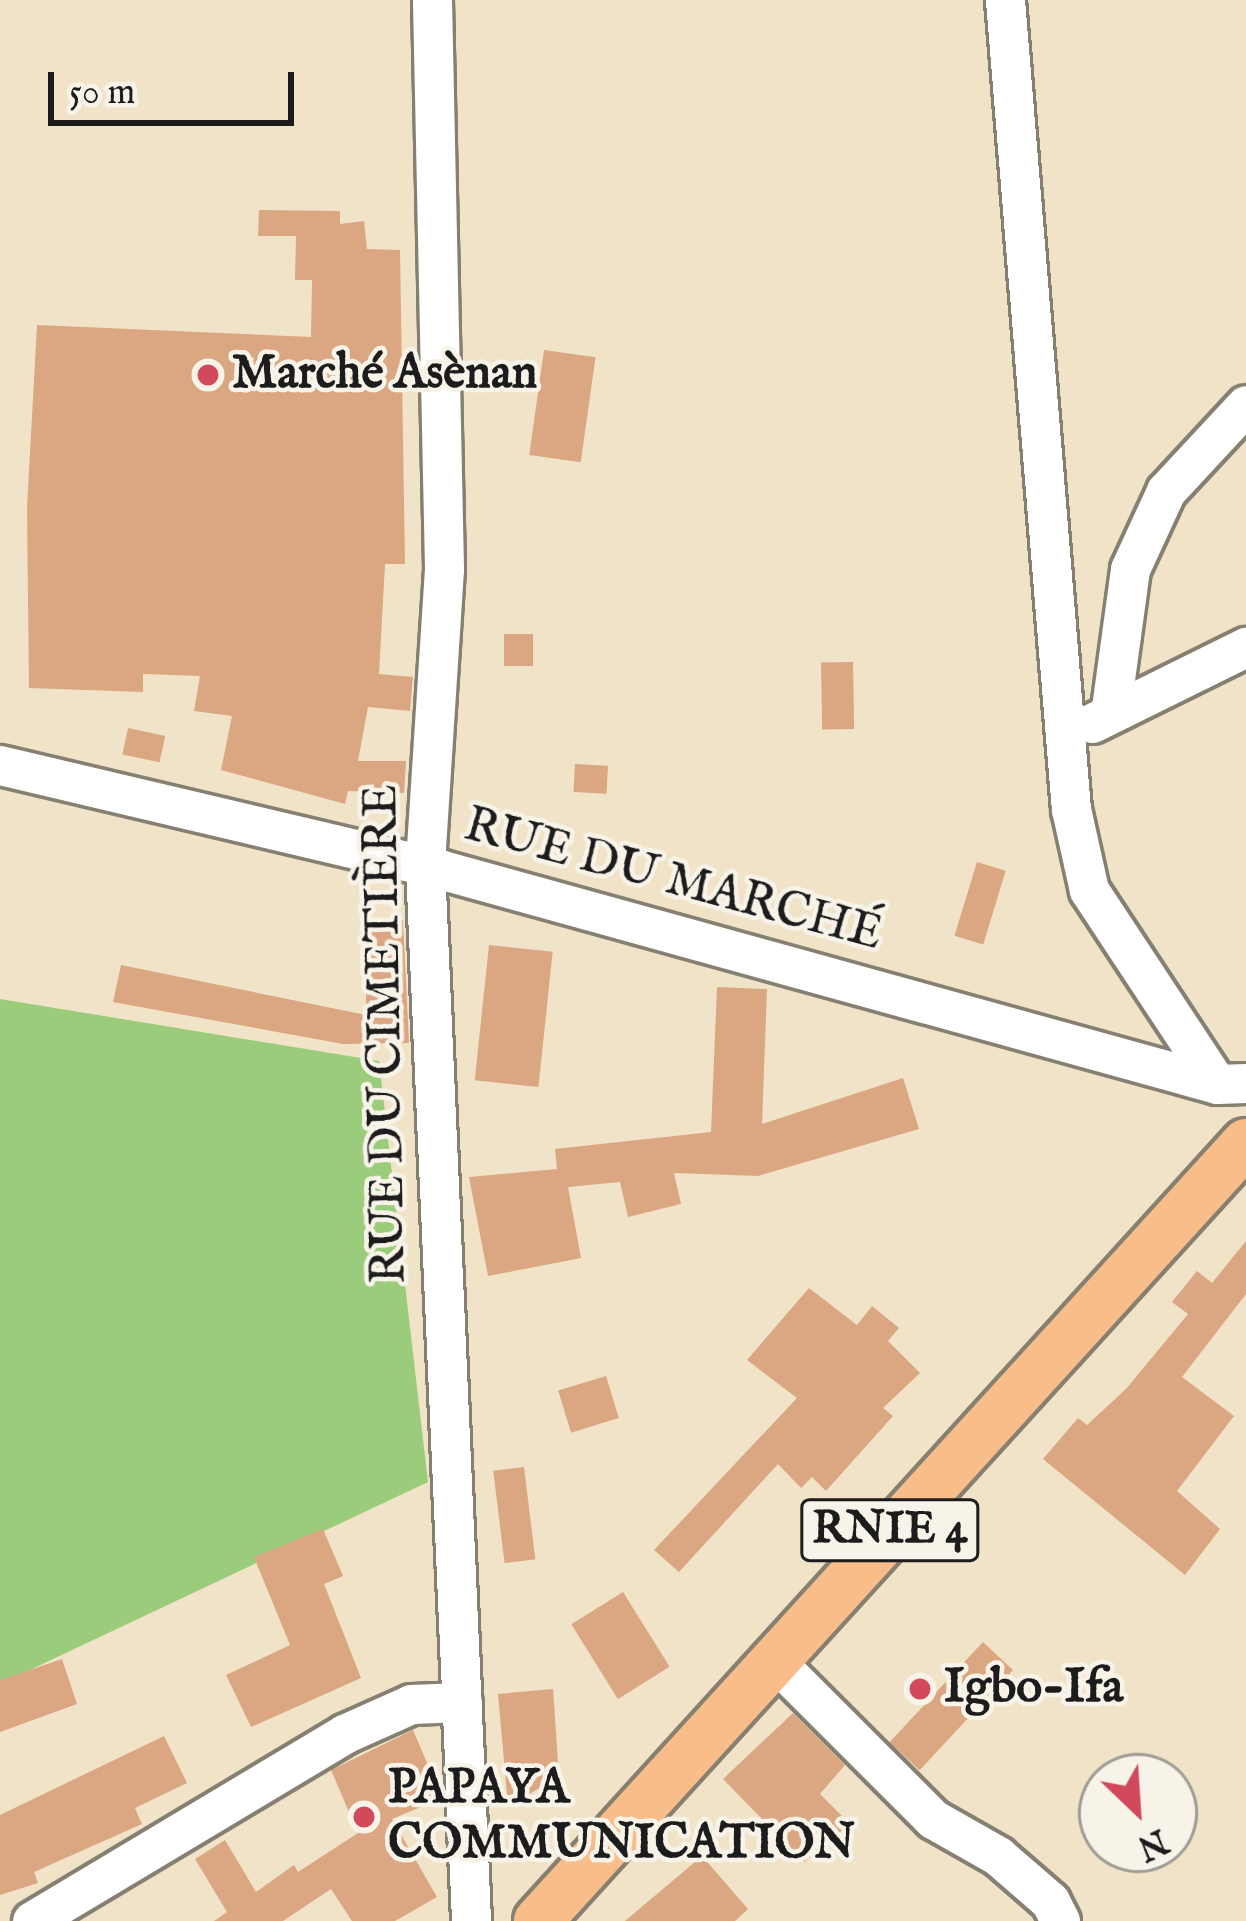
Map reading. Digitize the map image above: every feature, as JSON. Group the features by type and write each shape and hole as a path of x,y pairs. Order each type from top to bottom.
{"main road":[{"name":"RNIE 4","path":"538,1921 772,1658 1246,1143"}],"street":[{"name":"RUE DU CIMETIÈRE","path":"432,0 444,569 425,866 471,1921"},
{"path":"1005,0 1064,744 1089,890 1232,1084"},
{"path":"1111,708 1130,569 1166,491 1246,405"},
{"path":"1064,744 1111,708 1246,647"},
{"name":"RUE DU MARCHÉ","path":"0,765 425,866 1232,1084"},
{"path":"772,1658 933,1819 998,1856 1050,1901 1060,1921"},
{"path":"32,1921 344,1734 411,1704 462,1702"}],"green space":[{"path":"0,999 379,1061 428,1482 0,1684"}],"building":[{"path":"259,210 340,211 340,224 364,221 367,249 400,250 405,564 385,564 379,674 413,677 410,711 368,707 358,761 406,761 404,793 348,791 345,804 221,770 232,716 194,711 200,676 143,674 143,692 29,688 27,508 37,325 311,337 312,280 295,280 296,236 258,236"},
{"path":"544,350 595,357 581,462 529,455"},
{"path":"504,634 533,634 533,666 504,666"},
{"path":"853,662 854,729 822,730 821,663"},
{"path":"128,728 165,736 160,762 122,754"},
{"path":"575,764 608,766 606,794 574,792"},
{"path":"977,862 1006,871 983,944 954,936"},
{"path":"366,919 403,920 409,1043 343,1044 113,1002 121,965 366,1015"},
{"path":"489,945 553,952 538,1087 475,1080"},
{"path":"717,987 767,989 762,1124 903,1078 919,1129 758,1176 674,1173 681,1204 628,1217 620,1182 568,1187 581,1258 488,1276 469,1177 557,1169 555,1149 711,1132"},
{"path":"1246,1241 1246,1294 1182,1377 1234,1416 1177,1491 1220,1529 1185,1575 1043,1459 1078,1418 1087,1425 1126,1389 1188,1314 1172,1302 1197,1271 1212,1283"},
{"path":"809,1288 857,1325 872,1306 899,1328 888,1341 920,1373 883,1408 893,1416 826,1491 812,1477 801,1488 778,1464 679,1572 654,1550 797,1398 747,1360"},
{"path":"606,1376 619,1418 571,1433 558,1391"},
{"path":"524,1467 535,1559 505,1563 493,1471"},
{"path":"323,1529 343,1576 324,1584 361,1678 251,1727 226,1675 290,1645 254,1557"},
{"path":"623,1592 670,1667 618,1699 571,1624"},
{"path":"983,1642 1013,1670 920,1770 890,1742"},
{"path":"62,1659 77,1704 0,1732 0,1680"},
{"path":"553,1689 559,1777 508,1806 498,1694"},
{"path":"793,1713 845,1765 820,1794 850,1824 804,1862 723,1779"},
{"path":"413,1730 442,1798 392,1819 437,1897 395,1921 352,1921 331,1889 283,1921 214,1921 227,1912 195,1859 225,1840 256,1892 294,1865 298,1872 358,1833 331,1770"},
{"path":"164,1736 187,1783 135,1808 142,1824 34,1872 38,1883 0,1895 0,1815"},
{"path":"702,1856 748,1909 735,1921 625,1921"}],"place":[{"name":"Marché Asènan","path":"208,375"},
{"name":"Igbo-Ifa","path":"920,1689"},
{"name":"PAPAYA COMMUNICATION","path":"364,1817"}]}
